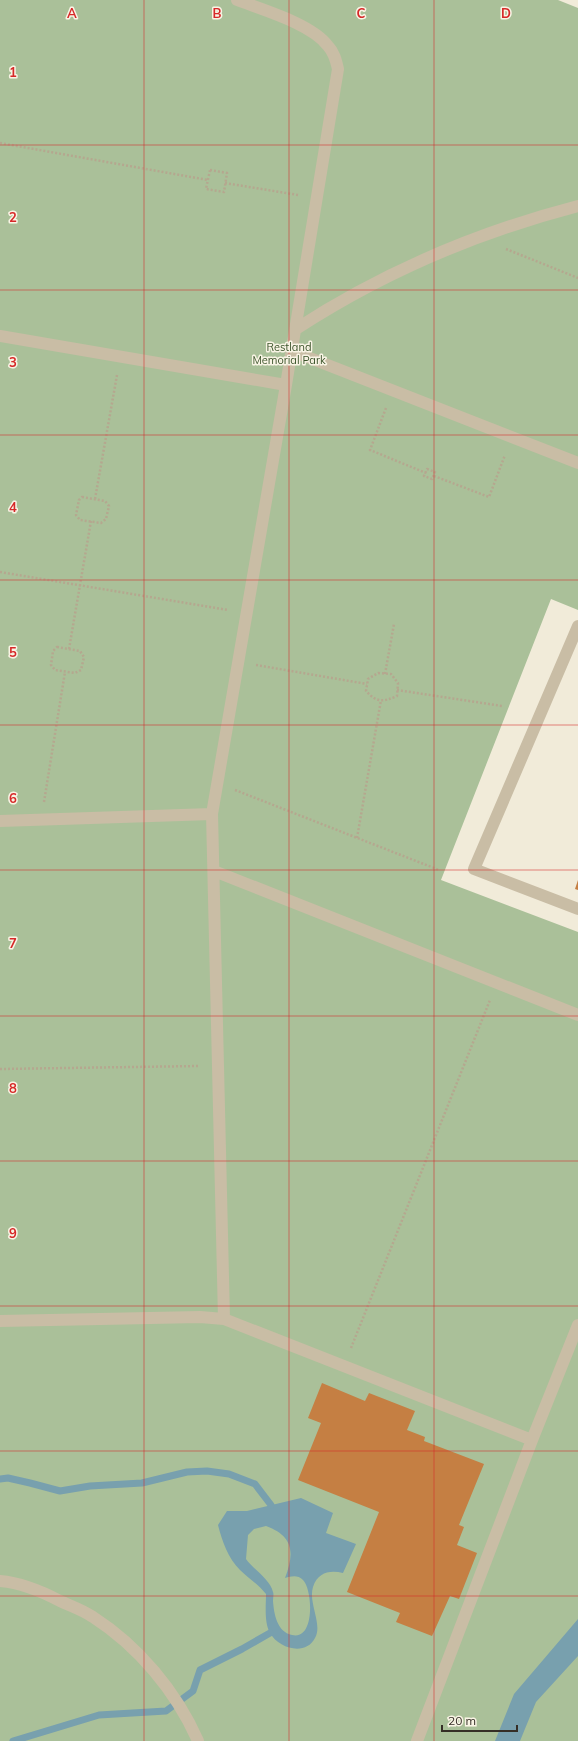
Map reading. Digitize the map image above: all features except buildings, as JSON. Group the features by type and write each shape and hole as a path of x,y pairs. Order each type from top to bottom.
{"lane":[{"path":"224,1319 212,814 216,783 296,329 338,68 334,56 328,46 310,30 237,0"},
{"path":"296,329 333,305 424,260 478,237 578,206"},
{"path":"0,336 286,385"},
{"path":"292,351 578,463"},
{"path":"578,626 474,868 578,909"},
{"path":"0,821 212,814"},
{"path":"214,871 578,1014"},
{"path":"0,1321 200,1317 224,1319 532,1440"},
{"path":"417,1741 532,1440 578,1326"},
{"path":"0,1581 14,1582 31,1588 92,1616 114,1632 138,1653 165,1686 185,1717 198,1741"}],"path":[{"path":"0,143 208,180"},
{"path":"210,170 227,173 224,192 206,189 208,180 210,170"},
{"path":"225,183 317,198"},
{"path":"478,237 578,278"},
{"path":"95,499 120,357"},
{"path":"388,402 370,450 426,473"},
{"path":"434,476 435,472 427,469 424,476 432,479 434,476 489,497 507,448"},
{"path":"82,497 95,499 105,501 109,506 106,520 100,523 80,520 76,515 79,500 82,497"},
{"path":"69,649 90,521"},
{"path":"0,572 247,613"},
{"path":"385,674 394,624"},
{"path":"57,648 69,649 80,651 84,657 81,670 75,673 54,670 51,665 53,651 57,648"},
{"path":"238,662 368,684"},
{"path":"41,819 65,672"},
{"path":"378,673 390,674 398,683 397,696 385,701 373,699 366,691 368,684 368,679 378,673"},
{"path":"398,690 502,706"},
{"path":"357,838 381,700"},
{"path":"216,783 439,870"},
{"path":"344,1366 497,983"},
{"path":"0,1068 218,1066"}],"green space":[{"name":"Restland Memorial Park","path":"0,0 558,0 578,8 578,610 551,599 441,880 578,932 578,1741 0,1741"}],"water":[{"path":"301,1498 333,1513 326,1533 356,1544 343,1573 325,1573 315,1582 312,1600 317,1620 317,1632 311,1644 305,1647 299,1649 292,1648 274,1639 268,1629 267,1624 266,1594 243,1573 232,1560 226,1549 218,1525 227,1511 247,1511","holes":["266,1526 275,1530 287,1540 291,1553 285,1578 295,1576 301,1578 306,1585 309,1594 310,1614 308,1623 305,1630 299,1635 287,1633 277,1622 271,1587 265,1578 246,1559 248,1535 254,1529"]},
{"path":"578,1619 578,1656 536,1702 520,1741 495,1741 514,1694"}],"waterway":[{"path":"0,1479 8,1478 60,1491 90,1486 142,1483 187,1472 207,1471 229,1474 255,1484 271,1505"},
{"path":"13,1741 99,1715 166,1711 193,1691 200,1670 270,1633"}]}
